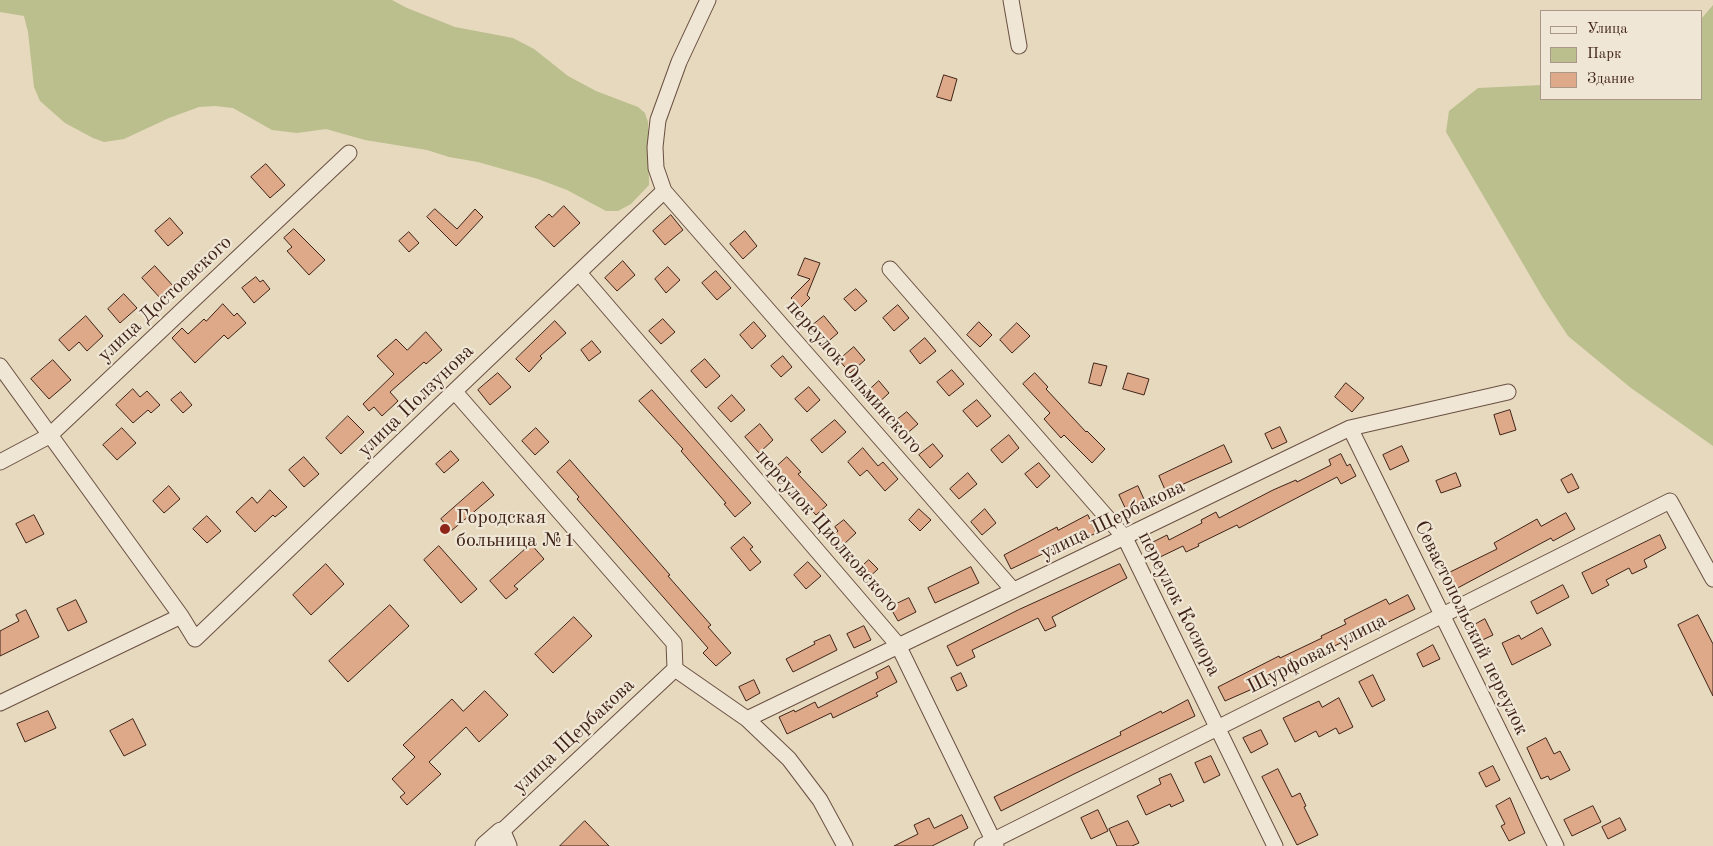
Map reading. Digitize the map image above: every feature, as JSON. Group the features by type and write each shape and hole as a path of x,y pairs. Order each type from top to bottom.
{"street":[{"path":"664,191 656,168 655,147 658,120 679,62 708,0"},
{"path":"1011,0 1019,46"},
{"name":"улица Достоевского","path":"0,462 49,436 350,153"},
{"name":"улица Ползунова","path":"181,616 195,639 664,191"},
{"name":"переулок Ольминского","path":"664,191 1013,590"},
{"name":"переулок Косиора","path":"890,269 1124,538 1275,846"},
{"name":"переулок Циолковского","path":"579,273 898,645 990,844"},
{"path":"0,366 181,616 0,703"},
{"path":"454,392 674,643 675,670 747,719 789,759 820,800 845,846"},
{"name":"улица Щербакова","path":"747,719 1350,428 1508,392"},
{"name":"Севастопольский переулок","path":"1350,428 1556,846"},
{"name":"Шурфовая улица","path":"990,844 1670,501 1713,579"},
{"name":"улица Щербакова","path":"504,839 675,670"},
{"path":"485,846 504,839"}],"green space":[{"path":"0,0 392,0 455,27 513,38 534,49 568,76 596,91 638,107 645,113 648,122 649,185 631,204 618,211 606,211 567,190 538,179 478,162 449,157 427,150 365,140 326,129 297,133 272,130 233,108 215,106 199,107 169,118 124,139 104,142 65,123 40,101 34,87 28,32 24,16 0,12"},
{"path":"1713,5 1713,446 1631,388 1568,336 1543,298 1446,132 1449,111 1478,88 1540,85 1540,100 1703,100 1703,17"}],"building":[{"path":"944,75 957,79 951,101 937,97"},
{"path":"266,164 285,185 270,198 251,177"},
{"path":"564,206 580,223 554,247 535,227 549,214 552,217"},
{"path":"435,209 457,229 475,209 483,217 456,246 427,217"},
{"path":"671,215 683,230 665,245 653,231"},
{"path":"170,218 183,233 168,246 155,231"},
{"path":"294,229 325,260 309,275 287,251 292,247 284,238"},
{"path":"745,231 757,246 743,259 730,244"},
{"path":"409,232 419,243 409,252 399,241"},
{"path":"805,258 820,263 807,295 810,298 800,308 791,298 810,279 798,275"},
{"path":"623,261 635,275 617,291 605,278"},
{"path":"155,266 174,287 161,299 142,278"},
{"path":"668,267 680,280 666,293 655,279"},
{"path":"716,271 731,288 717,300 702,283"},
{"path":"256,277 260,282 263,280 270,289 254,303 242,288"},
{"path":"856,289 867,301 855,311 844,299"},
{"path":"124,294 137,308 120,323 108,309"},
{"path":"223,304 234,316 237,313 246,323 228,339 224,335 195,363 172,338 182,328 188,334 204,319 206,321"},
{"path":"898,305 909,318 894,331 883,318"},
{"path":"86,316 103,336 87,351 79,342 69,351 59,340"},
{"path":"824,316 838,333 824,345 809,328"},
{"path":"663,319 675,332 661,344 649,331"},
{"path":"555,321 566,333 540,356 542,358 529,372 516,359"},
{"path":"754,322 766,336 752,349 740,335"},
{"path":"979,322 992,335 980,347 967,335"},
{"path":"1017,323 1030,336 1012,353 1000,340"},
{"path":"426,332 442,350 426,364 424,362 390,392 398,401 382,416 374,407 369,411 363,404 394,374 377,356 396,339 407,350"},
{"path":"925,338 936,351 920,364 910,351"},
{"path":"592,341 601,352 589,361 581,350"},
{"path":"854,347 865,360 850,373 839,360"},
{"path":"783,356 792,367 781,377 771,366"},
{"path":"705,359 720,376 706,388 691,371"},
{"path":"53,360 71,380 49,399 31,379"},
{"path":"1094,363 1107,366 1101,386 1089,383"},
{"path":"952,370 964,384 949,396 937,382"},
{"path":"498,373 511,387 490,405 478,390"},
{"path":"1035,373 1048,387 1046,389 1086,432 1105,449 1092,463 1064,435 1061,438 1044,419 1050,413 1023,384"},
{"path":"1128,373 1149,379 1144,395 1123,389"},
{"path":"879,381 889,393 876,405 866,393"},
{"path":"1346,383 1364,398 1352,412 1335,397"},
{"path":"809,387 820,400 807,412 795,399"},
{"path":"133,389 140,397 147,391 160,405 151,413 148,410 133,423 116,405"},
{"path":"652,390 751,503 735,517 724,504 726,503 681,451 683,449 639,401"},
{"path":"181,392 192,405 183,413 171,400"},
{"path":"732,395 745,410 731,422 718,408"},
{"path":"977,400 991,416 977,427 963,411"},
{"path":"1510,410 1516,430 1500,435 1494,415"},
{"path":"907,412 918,424 904,436 893,423"},
{"path":"348,416 364,432 341,454 326,438"},
{"path":"835,420 846,432 822,453 811,440"},
{"path":"760,424 773,440 759,453 745,437"},
{"path":"1280,427 1287,442 1272,449 1265,434"},
{"path":"122,428 136,443 117,460 103,445"},
{"path":"536,428 549,442 535,455 522,441"},
{"path":"1009,435 1019,448 1002,463 991,450"},
{"path":"933,444 943,456 930,468 919,455"},
{"path":"1224,445 1232,462 1166,492 1159,476"},
{"path":"1402,446 1409,461 1390,470 1383,455"},
{"path":"863,448 878,466 883,462 898,479 885,491 867,470 860,476 848,462"},
{"path":"451,451 459,460 444,473 436,464"},
{"path":"1341,454 1347,466 1350,464 1356,476 1341,484 1337,477 1239,528 1237,525 1186,552 1183,546 1158,558 1151,543 1167,535 1169,540 1202,523 1201,520 1216,512 1219,518 1273,490 1296,480 1297,482 1331,465 1329,460"},
{"path":"304,457 319,474 304,487 289,470"},
{"path":"787,457 801,472 798,474 827,505 816,515 774,469"},
{"path":"570,460 670,575 668,576 711,625 708,627 731,653 716,666 703,653 708,648 577,499 579,497 557,472"},
{"path":"1039,463 1050,476 1037,488 1025,474"},
{"path":"968,473 977,484 959,499 950,489"},
{"path":"1456,473 1461,486 1441,493 1436,481"},
{"path":"1572,474 1579,488 1568,493 1561,480"},
{"path":"483,482 494,495 451,531 441,519"},
{"path":"169,486 180,499 164,513 153,501"},
{"path":"1138,486 1148,508 1129,516 1119,495"},
{"path":"270,490 287,507 275,517 273,515 255,532 236,512 252,497 257,503"},
{"path":"919,509 931,520 920,531 909,520"},
{"path":"985,509 996,523 982,535 971,522"},
{"path":"1566,513 1575,529 1553,541 1551,538 1452,591 1444,575 1497,549 1494,543 1537,519 1541,526"},
{"path":"34,515 44,534 26,543 16,524"},
{"path":"1088,515 1096,533 1080,541 1078,537 1011,569 1004,555 1057,527 1058,530"},
{"path":"207,516 221,531 207,543 193,529"},
{"path":"844,520 856,533 843,545 834,535 838,531 835,527"},
{"path":"1660,535 1666,548 1644,560 1647,567 1632,574 1629,568 1606,580 1609,585 1592,594 1582,573"},
{"path":"744,537 753,547 750,549 761,562 750,571 731,548"},
{"path":"531,544 544,559 514,586 518,589 506,599 490,581"},
{"path":"439,546 477,589 461,603 424,560"},
{"path":"869,560 878,569 866,580 857,571"},
{"path":"808,562 821,576 806,589 794,575"},
{"path":"326,564 344,584 311,615 293,595"},
{"path":"1120,564 1127,578 1052,617 1056,626 1045,631 1038,618 972,650 975,657 957,666 947,646 1018,610"},
{"path":"971,567 979,583 935,603 928,588"},
{"path":"1563,585 1569,597 1537,614 1531,602"},
{"path":"1408,595 1415,609 1353,637 1316,655 1317,657 1299,666 1265,681 1266,683 1225,701 1218,687 1279,656 1280,658 1322,638 1321,636 1346,624 1344,620 1386,599 1389,604"},
{"path":"909,598 916,612 898,621 890,607"},
{"path":"76,600 87,622 68,631 57,609"},
{"path":"390,605 409,626 348,682 329,661"},
{"path":"26,610 39,637 0,656 0,631 19,621 16,615"},
{"path":"1698,615 1713,644 1713,696 1678,625"},
{"path":"574,617 592,636 553,673 535,654"},
{"path":"1485,619 1493,635 1476,643 1469,628"},
{"path":"864,626 871,640 854,648 847,634"},
{"path":"1542,628 1551,645 1512,665 1502,643 1519,635 1521,639"},
{"path":"830,635 837,650 793,672 786,659 815,644 814,642"},
{"path":"1433,645 1440,659 1423,667 1417,654"},
{"path":"889,666 897,682 876,693 878,696 833,718 831,713 787,734 779,717 794,710 795,712 815,702 818,708 878,678 876,673"},
{"path":"961,673 967,686 957,691 951,678"},
{"path":"1373,675 1385,700 1372,707 1359,682"},
{"path":"754,680 760,693 746,701 739,687"},
{"path":"485,691 508,715 479,742 466,727 429,762 441,774 407,805 400,797 405,793 392,779 415,757 403,745 452,699 463,711"},
{"path":"1339,698 1353,727 1339,734 1336,728 1319,737 1316,731 1295,742 1283,718 1319,701 1322,707"},
{"path":"1188,700 1195,716 1001,811 994,797 1121,735 1120,732 1161,711 1162,713"},
{"path":"48,711 56,728 25,742 17,724"},
{"path":"133,719 146,745 124,756 110,731"},
{"path":"1261,730 1268,744 1251,753 1243,738"},
{"path":"1546,738 1554,754 1560,751 1570,770 1550,780 1548,776 1541,779 1527,748"},
{"path":"1211,756 1220,775 1204,783 1195,763"},
{"path":"1493,766 1500,780 1486,787 1479,773"},
{"path":"1278,769 1292,797 1300,793 1306,806 1304,807 1318,835 1297,845 1262,777"},
{"path":"1171,774 1184,801 1171,807 1170,804 1146,815 1137,796 1161,784 1159,779"},
{"path":"1510,798 1525,833 1509,841 1501,826 1505,824 1496,806"},
{"path":"1593,806 1601,822 1572,836 1564,820"},
{"path":"1098,810 1108,831 1091,839 1081,818"},
{"path":"962,815 968,828 932,846 894,846 918,834 914,825 929,818 934,828"},
{"path":"1620,818 1626,830 1608,839 1602,827"},
{"path":"585,821 609,846 560,846"},
{"path":"1128,821 1139,843 1132,846 1117,846 1109,829"}],"place":[{"name":"Городская больница №1","path":"445,529"}]}
